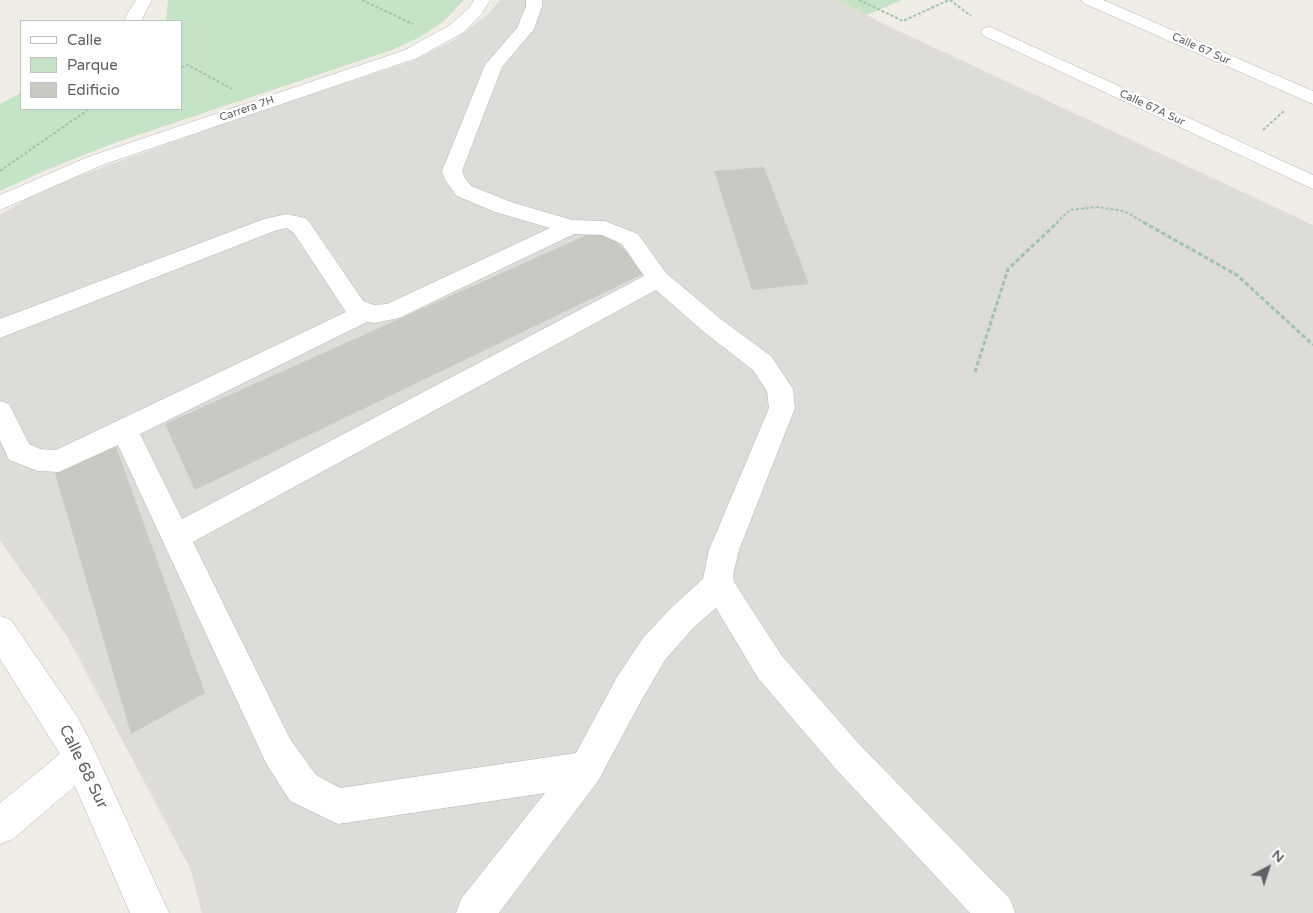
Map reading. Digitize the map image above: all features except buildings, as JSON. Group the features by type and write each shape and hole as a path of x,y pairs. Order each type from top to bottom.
{"street":[{"path":"133,20 144,0"},
{"name":"Carrera 7H","path":"0,203 95,161 411,54 443,38 466,20 482,0"},
{"path":"534,0 532,12 525,29 517,41 494,65 452,171 459,186 474,196 570,227 605,228 630,239 658,279 762,363 780,389 782,408 724,550 718,575 719,586 770,667 847,756 996,913"},
{"name":"Calle 67 Sur","path":"1089,0 1313,98"},
{"name":"Calle 67A Sur","path":"990,32 1313,184"},
{"path":"0,329 272,224 287,221 297,223 302,228 355,307 364,312 374,314 391,312 570,227"},
{"path":"176,536 658,279"},
{"path":"0,410 19,452 38,460 59,461 364,312"},
{"path":"124,429 278,750 303,788 338,806 586,769"},
{"path":"475,913 586,769 629,689 654,649 683,617 719,586"},
{"name":"Calle 68 Sur","path":"1,633 65,728 81,759 150,913"},
{"path":"0,826 81,759"}],"path":[{"path":"362,0 443,38"},
{"path":"859,0 903,21 949,0"},
{"path":"182,67 188,65 261,105"},
{"path":"0,171 88,110"},
{"path":"976,372 1008,268 1070,210 1098,207 1124,211 1237,275 1313,345"}],"shaded area":[{"path":"500,0 838,0 886,25 1313,225 1313,913 202,913 191,870 68,638 0,540 0,215 43,189 239,118 413,61 454,40 487,15"}],"green space":[{"path":"168,0 464,0 443,22 420,37 392,50 117,142 51,168 0,191 0,104 20,94 20,110 182,110 182,20 166,20"},
{"path":"838,0 902,0 867,15"}]}
